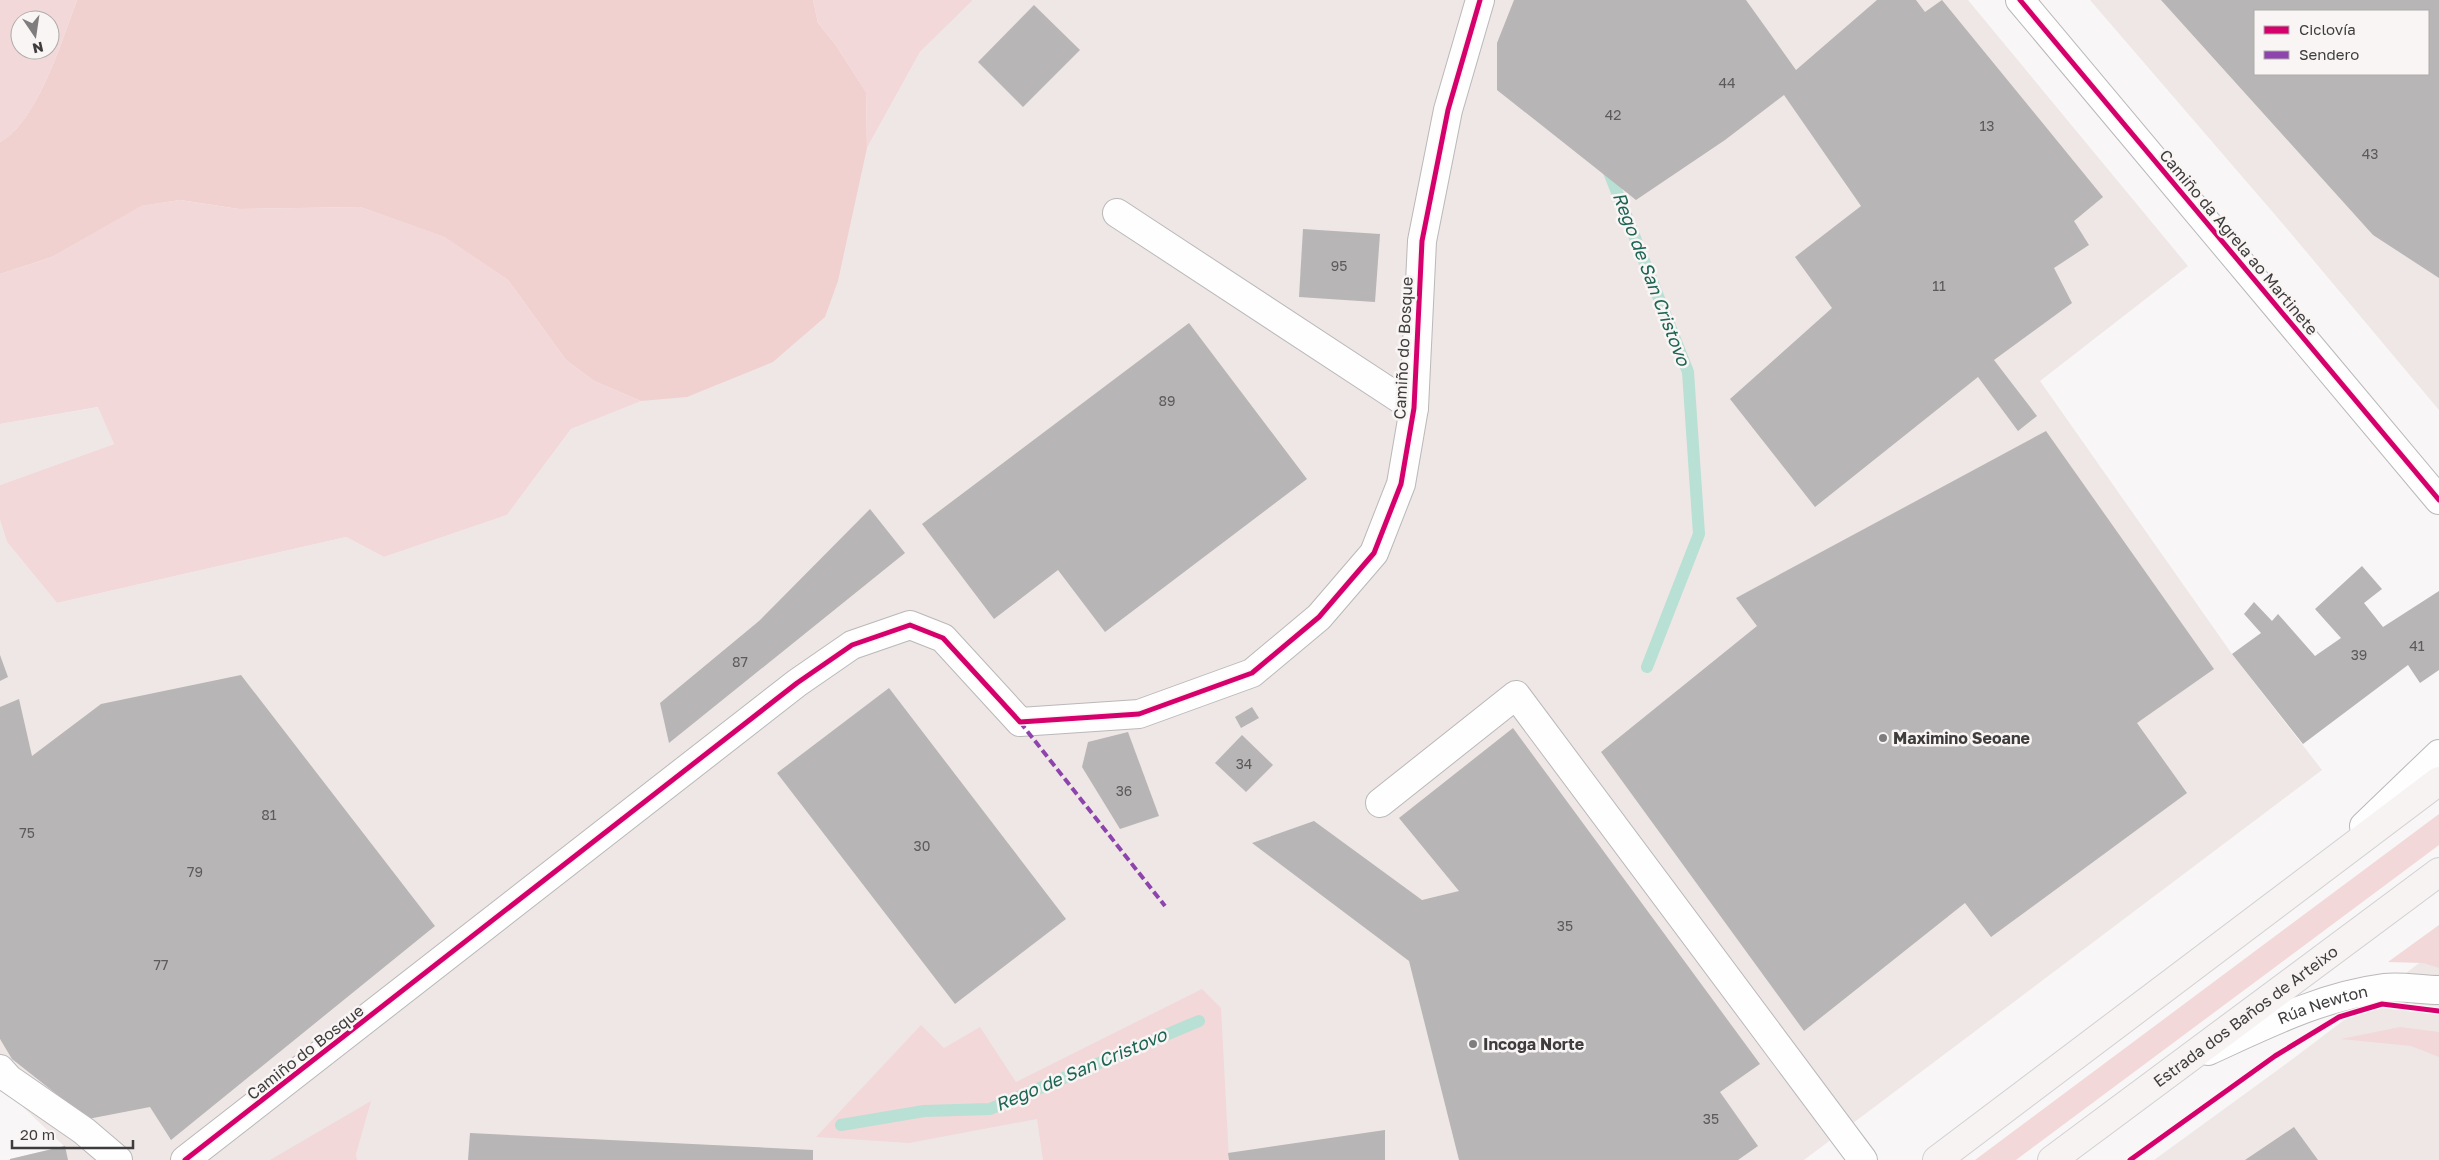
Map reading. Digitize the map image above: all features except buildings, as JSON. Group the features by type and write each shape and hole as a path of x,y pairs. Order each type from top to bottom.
{"main road":[{"path":"1937,1160 2439,781"},
{"name":"Estrada dos Baños de Arteixo","path":"2052,1160 2439,872"}],"street":[{"name":"Camiño do Bosque","path":"185,1160 797,683 852,645 910,624 943,638 1020,722 1139,714 1252,674 1319,616 1374,553 1401,484 1414,408 1422,241 1448,110 1480,0"},
{"name":"Camiño da Agrela ao Martinete","path":"2030,3 2439,500"},
{"path":"1117,213 1414,408"},
{"path":"1380,803 1516,695 1863,1160"},
{"path":"2318,871 2439,754"},
{"name":"Rúa Newton","path":"2184,1062 2282,1017 2330,999 2386,988 2439,990"},
{"path":"0,1069 9,1079 84,1131 118,1160"}],"shaded area":[{"path":"0,0 77,0 60,46 60,10 10,10 10,60 55,60 37,99 26,117 13,132 0,142"},
{"path":"77,0 813,0 818,23 835,44 866,92 867,148 838,281 825,317 773,362 687,397 641,401 594,381 566,360 508,280 445,237 360,207 239,209 180,200 141,206 52,257 0,274 0,142 13,132 26,117 37,99 55,60 60,60 60,46"},
{"path":"813,0 973,0 920,52 867,148 866,92 835,44 818,23"},
{"path":"973,0 1968,0 2188,266 2040,381 2232,654 2322,770 1804,1160 7,1160 64,1146 0,1085 0,520 7,542 57,603 346,537 384,557 507,515 571,429 753,355 920,52"},
{"path":"2090,0 2439,0 2439,410 2283,224"},
{"path":"180,200 239,209 360,207 446,237 508,280 566,360 594,381 641,401 571,429 507,515 384,557 346,537 57,603 7,542 0,520 0,485 114,444 98,407 0,424 0,274 52,257 140,206"},
{"path":"99,407 114,444 0,485 0,424"},
{"path":"2439,814 2439,845 2016,1160 1975,1160"},
{"path":"2439,925 2439,968 2423,963 2388,962"},
{"path":"2439,948 2439,1160 2154,1160 2290,1061"},
{"path":"1202,989 1221,1008 1229,1160 1043,1160 1037,1119 909,1143 816,1137 921,1025 944,1048 980,1027 1016,1082"},
{"path":"2400,1027 2439,1032 2439,1057 2411,1046 2341,1039"},
{"path":"371,1101 356,1154 357,1160 270,1160"}],"waterway":[{"name":"Rego de San Cristovo","path":"1607,167 1688,372 1699,534 1647,667"},
{"name":"Rego de San Cristovo","path":"841,1125 924,1111 990,1109 1199,1021"}],"marked path":[{"path":"1020,722 1165,906"}],"cycle path":[{"path":"185,1160 797,683 852,645 910,625 943,638 1020,722 1139,714 1252,673 1319,617 1374,553 1401,484 1414,408 1422,241 1448,110 1480,0"},
{"path":"2020,0 2439,500"},
{"path":"2130,1160 2275,1056 2339,1017 2382,1004 2439,1011"}],"place":[{"name":"Maximino Seoane","path":"1883,738"},
{"name":"Incoga Norte","path":"1473,1044"}]}
